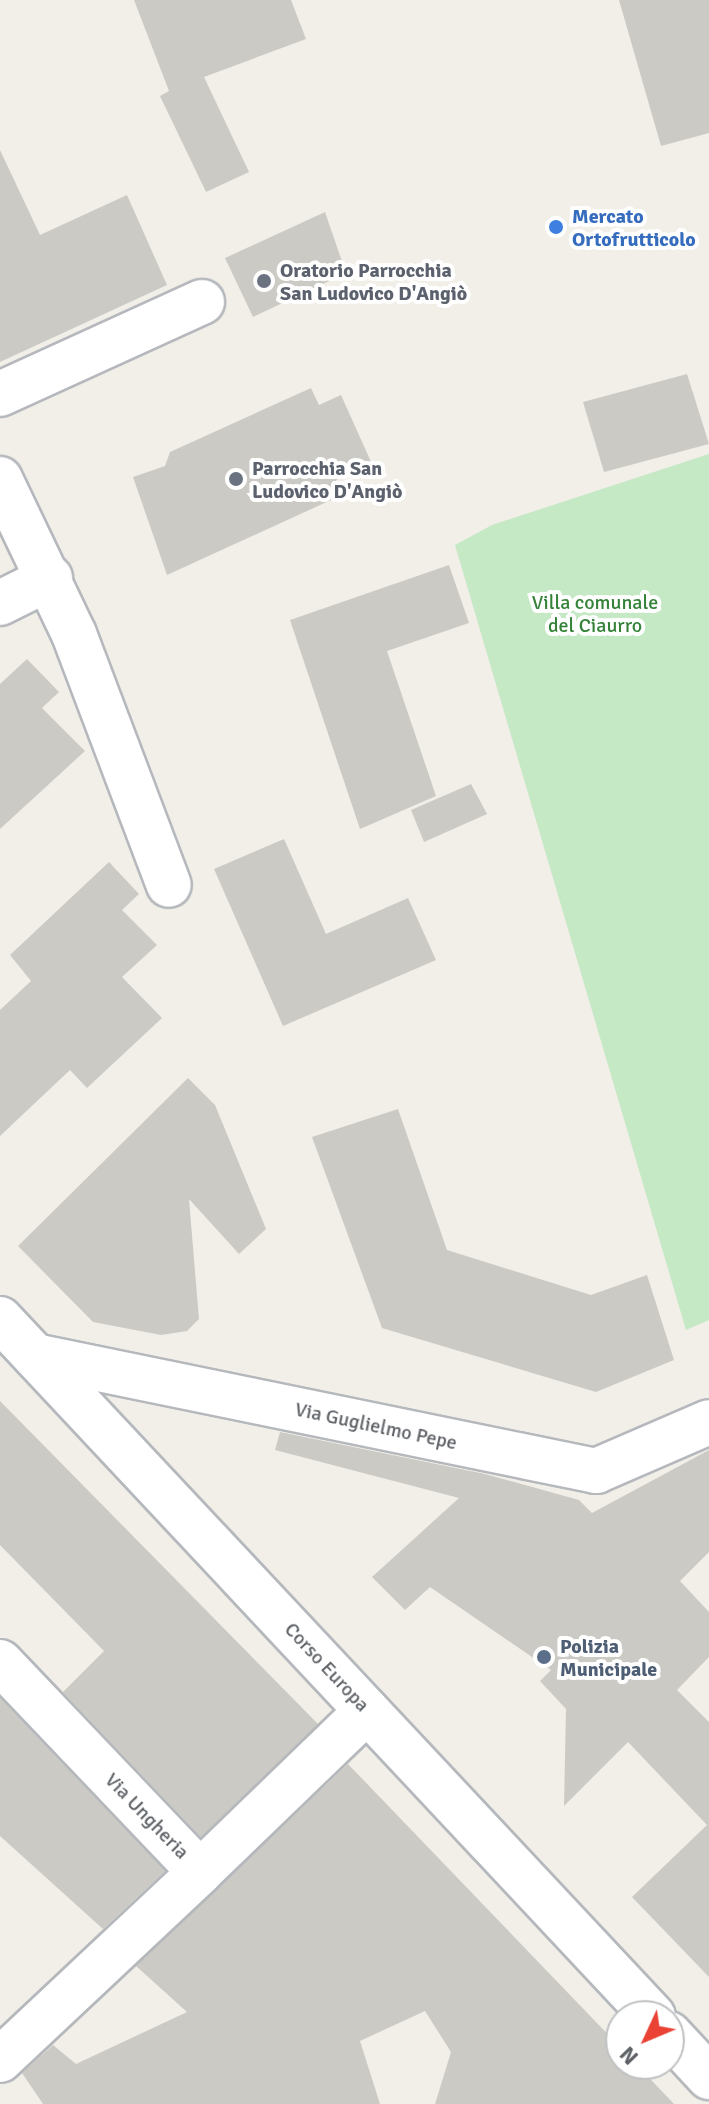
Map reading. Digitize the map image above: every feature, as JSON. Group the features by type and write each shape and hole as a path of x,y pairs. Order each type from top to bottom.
{"street":[{"path":"0,394 202,302"},
{"path":"0,479 50,578 169,885"},
{"path":"0,603 50,578"},
{"name":"Corso Europa","path":"0,1319 638,2000"},
{"name":"Via Guglielmo Pepe","path":"35,1356 596,1471 709,1422"},
{"name":"Via Ungheria","path":"0,1662 200,1872 367,1711"},
{"path":"0,2060 200,1872"},
{"path":"685,2051 709,2077"}],"green space":[{"name":"Villa comunale del Ciaurro","path":"709,454 709,1320 686,1330 455,545 492,525"}],"building":[{"path":"134,0 291,0 306,39 204,77 249,172 206,192 160,96 169,91"},
{"path":"619,0 709,0 709,133 661,146"},
{"path":"0,150 40,235 127,195 167,285 0,362"},
{"path":"325,212 346,273 253,317 225,258"},
{"path":"687,374 709,444 604,472 583,402"},
{"name":"Parrocchia San Ludovico D'Angiò","path":"311,388 319,405 341,395 372,464 336,480 342,495 167,575 133,477 165,466 170,452"},
{"path":"449,565 469,623 387,651 436,796 360,829 290,620"},
{"path":"27,659 59,692 42,708 85,751 0,829 0,684"},
{"path":"471,784 487,814 424,842 411,810"},
{"path":"284,839 326,934 408,898 436,960 283,1026 214,869"},
{"path":"109,862 139,894 122,910 157,945 122,977 162,1018 87,1088 70,1070 0,1136 0,1010 31,981 10,955"},
{"path":"188,1078 215,1105 266,1229 239,1254 189,1199 199,1319 187,1331 161,1335 93,1322 18,1246"},
{"path":"398,1109 447,1250 591,1295 647,1275 674,1360 596,1392 382,1328 312,1137"},
{"path":"0,1401 318,1724 201,1837 63,1692 104,1651 0,1545"},
{"path":"280,1432 485,1474 579,1500 592,1513 709,1450 709,1552 680,1581 709,1612 709,1657 677,1690 709,1722 709,1977 632,1897 707,1825 628,1742 564,1806 566,1709 540,1681 551,1670 430,1587 405,1610 372,1577 459,1498 275,1450"},
{"path":"0,1698 165,1871 103,1929 0,1836"},
{"path":"348,1764 605,2031 605,2080 651,2080 674,2104 435,2104 451,2052 425,2011 360,2041 380,2104 43,2104 22,2073 53,2045 76,2064 187,2012 136,1966"}],"place":[{"name":"Mercato Ortofrutticolo","path":"556,227"},
{"name":"Oratorio Parrocchia San Ludovico D'Angiò","path":"264,281"},
{"name":"Parrocchia San Ludovico D'Angiò","path":"236,479"},
{"name":"Polizia Municipale","path":"544,1657"}]}
